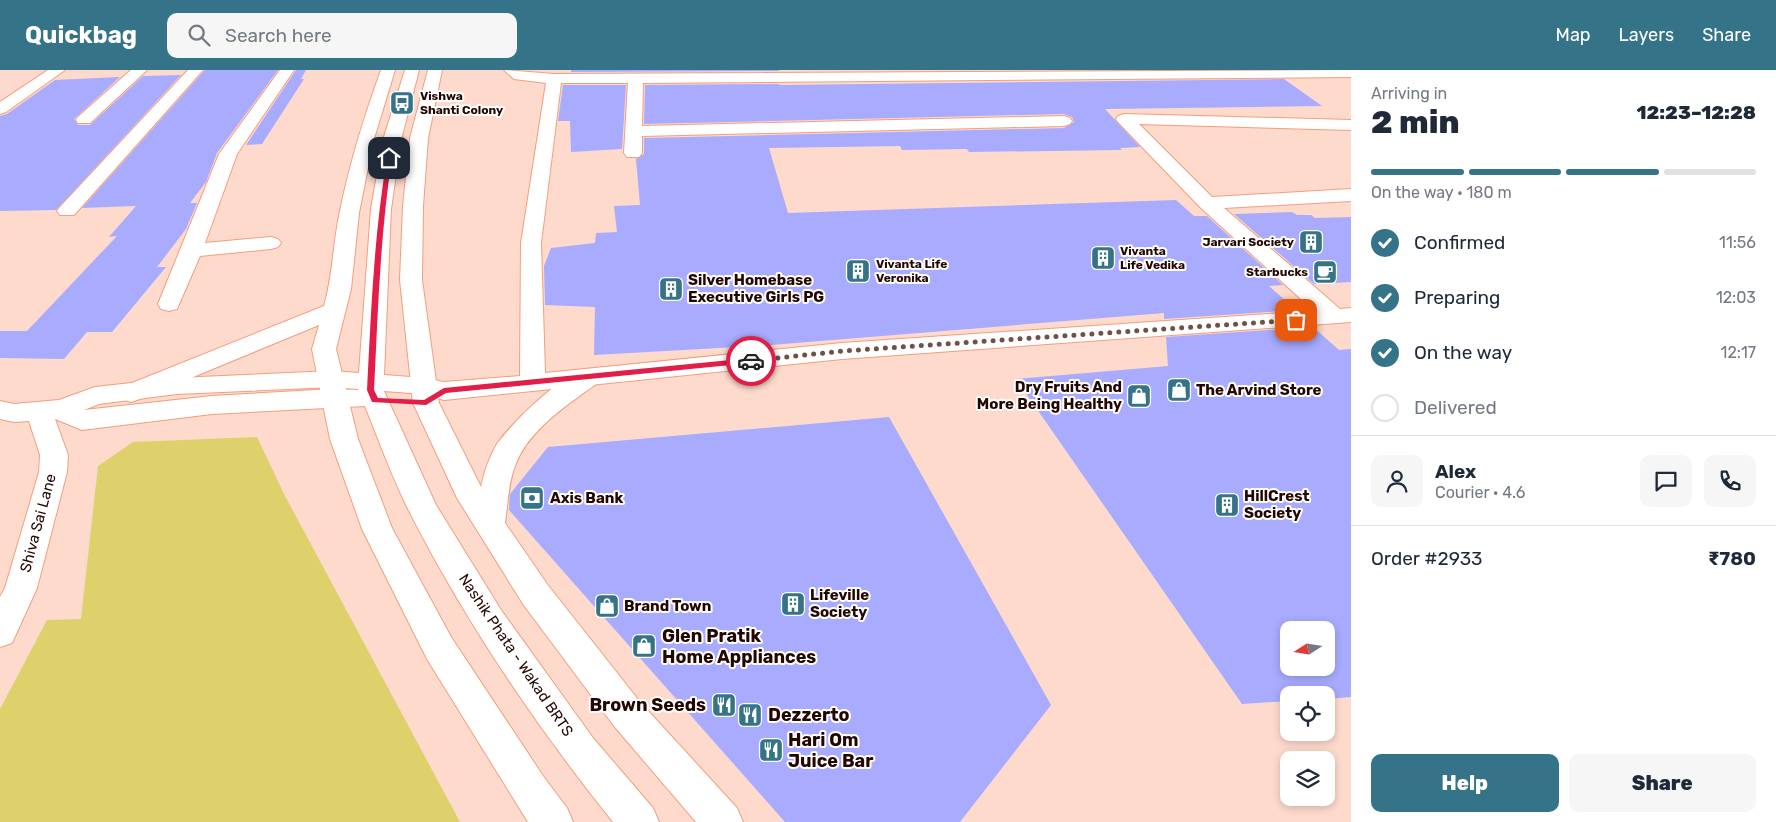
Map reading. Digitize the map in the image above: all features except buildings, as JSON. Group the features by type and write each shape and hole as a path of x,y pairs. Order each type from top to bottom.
{"street":[{"path":"0,109 58,70"},
{"path":"84,120 140,70"},
{"path":"67,211 196,70"},
{"path":"169,304 192,250 231,147 287,70"},
{"path":"388,70 364,142 349,212 340,289 324,349 344,439 377,529 439,648 529,790 553,822"},
{"name":"Nashik Phata - Wakad BRTS","path":"412,70 392,140 381,210 373,391 423,509 489,620 580,751 638,822"},
{"path":"435,70 419,138 413,206 412,280 431,393 468,490 535,594 627,714 723,822"},
{"path":"511,70 513,73 525,77 554,79 1246,72 1351,73"},
{"path":"632,153 636,78"},
{"path":"533,383 531,243 554,79"},
{"path":"1343,316 1206,204 1124,119 1351,125"},
{"path":"633,132 1064,121"},
{"path":"1206,204 1351,195"},
{"path":"192,250 270,243"},
{"path":"131,392 334,310"},
{"path":"0,410 14,413 50,410 95,396 176,386 333,388 431,393 842,351 1343,316"},
{"path":"490,524 500,467 522,431 555,400 587,378"},
{"path":"50,410 82,421 333,388"},
{"name":"Shiva Sai Lane","path":"0,632 21,588 53,472 54,455 50,410"}],"shaded area":[{"path":"257,437 284,494 460,822 0,822 0,709 47,620 81,619 98,466 133,442"}],"way so far":[{"path":"751,361 842,351 1296,320"}],"place":[{"name":"Vishwa Shanti Colony","path":"402,103"},
{"name":"Jarvari Society","path":"1311,242"},
{"name":"Vivanta Life Vedika","path":"1103,258"},
{"name":"Vivanta Life Veronika","path":"858,271"},
{"name":"Starbucks","path":"1325,272"},
{"name":"Silver Homebase Executive Girls PG","path":"671,289"},
{"name":"The Arvind Store","path":"1179,390"},
{"name":"Dry Fruits And More Being Healthy","path":"1139,396"},
{"name":"Axis Bank","path":"532,498"},
{"name":"HillCrest Society","path":"1227,505"},
{"name":"Lifeville Society","path":"793,604"},
{"name":"Brand Town","path":"607,606"},
{"name":"Glen Pratik Home Appliances","path":"644,646"},
{"name":"Brown Seeds","path":"724,705"},
{"name":"Dezzerto","path":"750,715"},
{"name":"Hari Om Juice Bar","path":"771,750"}],"route":[{"path":"389,158 381,210 376,284 370,390 375,400 426,403 444,391 751,361"}]}
